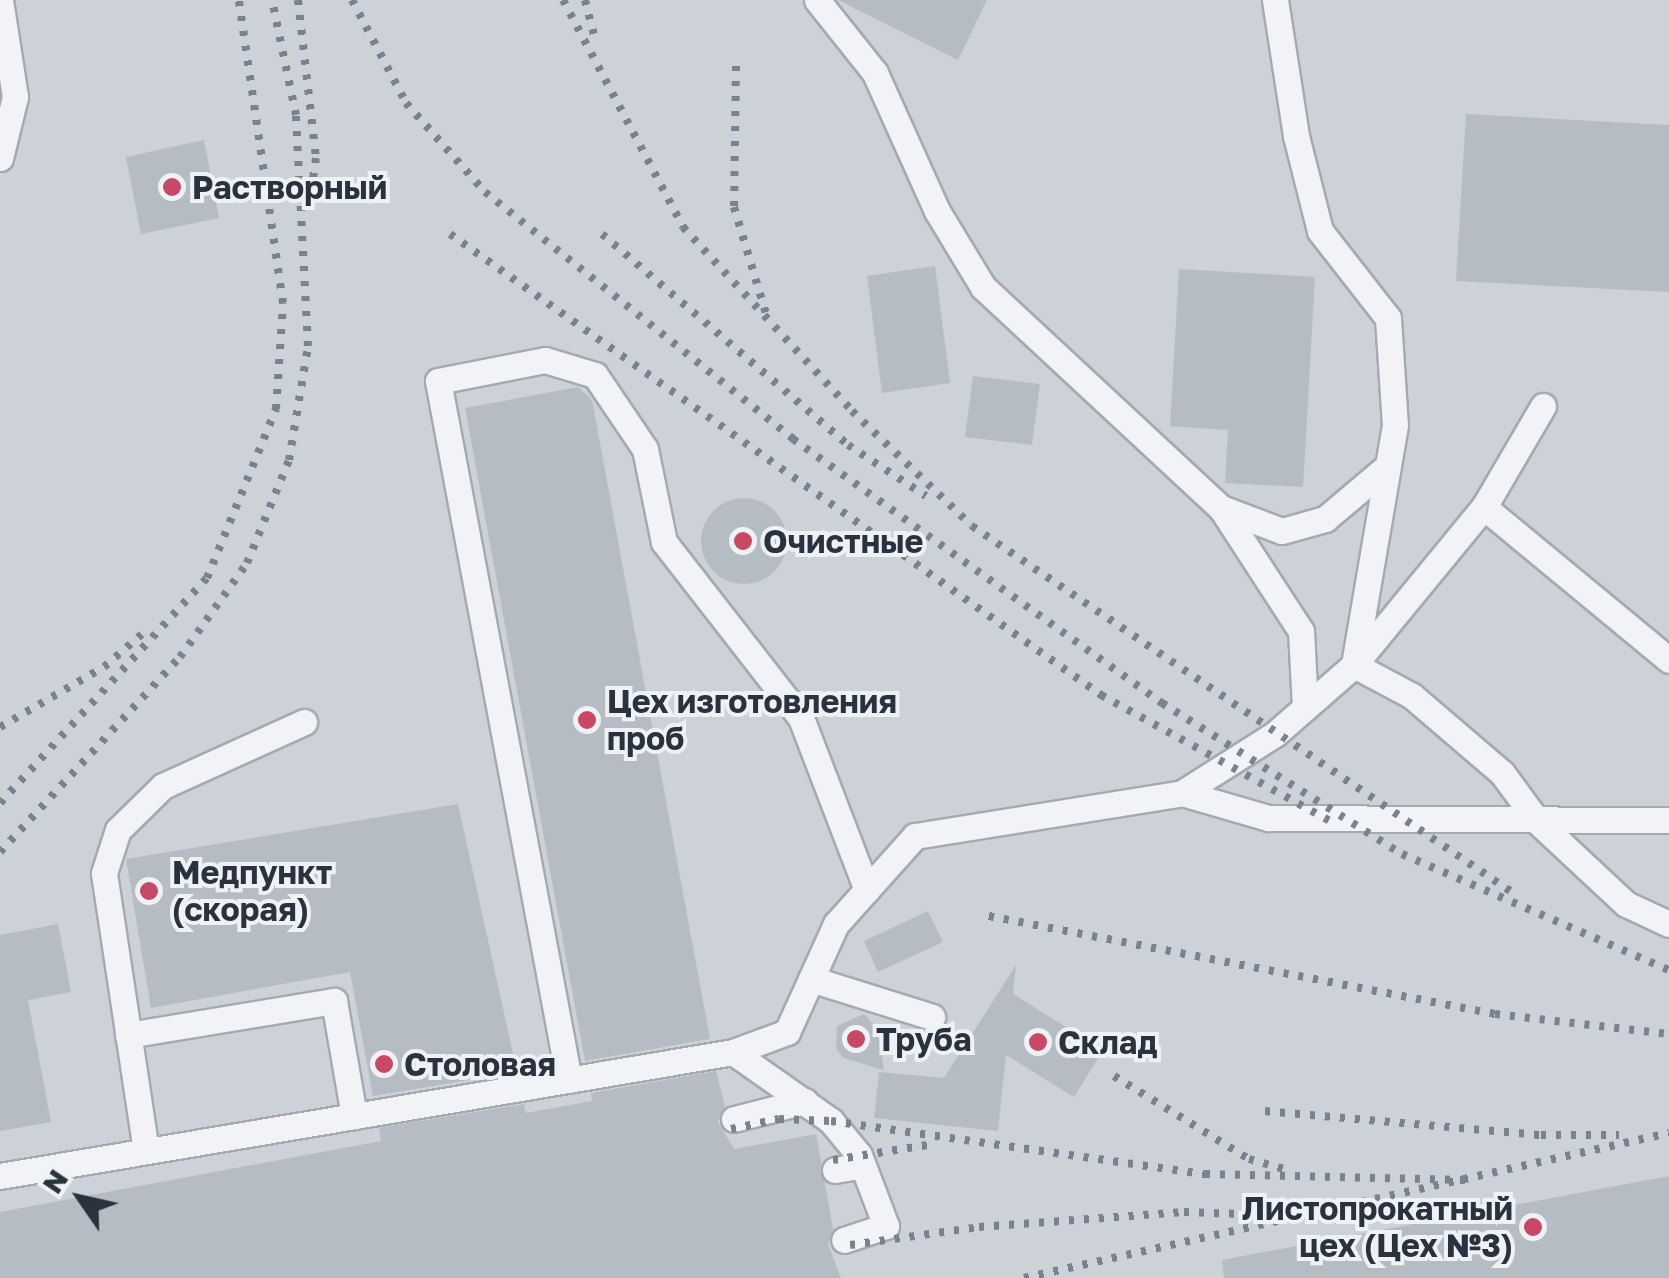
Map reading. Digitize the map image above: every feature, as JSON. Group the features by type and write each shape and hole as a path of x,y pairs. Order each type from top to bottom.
{"lane":[{"path":"0,0 15,97 0,158"},
{"path":"816,0 875,73 937,211 984,287 1221,508 1302,632 1305,708"},
{"path":"1274,0 1296,136 1320,231 1388,318 1395,424 1354,665"},
{"path":"568,1080 438,380 545,360 595,376 603,385 645,449 664,542 801,718 867,890"},
{"path":"0,1176 733,1052 787,1032 836,924 914,836 1182,792 1305,708 1354,665 1484,507 1543,406"},
{"path":"1221,508 1282,531 1326,519 1388,466"},
{"path":"1484,507 1669,660"},
{"path":"1354,665 1412,696 1502,772 1538,822 1626,904 1669,924"},
{"path":"146,1152 104,873 118,830 163,786 304,722"},
{"path":"1182,792 1268,818 1669,820"},
{"path":"811,979 932,1017"},
{"path":"128,1035 334,1001 354,1116"},
{"path":"733,1052 830,1121 863,1165 886,1226 844,1240"},
{"path":"734,1120 805,1101"},
{"path":"835,1170 863,1165"}],"shaded area":[{"path":"0,0 1669,0 1669,1278 0,1278"}],"building":[{"path":"838,0 987,0 958,60"},
{"path":"1466,114 1669,125 1669,292 1456,281"},
{"name":"Растворный","path":"204,140 219,218 141,234 126,157"},
{"path":"935,266 950,383 882,393 867,276"},
{"path":"1179,269 1315,277 1303,487 1225,483 1228,430 1170,426"},
{"path":"973,376 1040,384 1032,445 965,437"},
{"name":"Цех изготовления проб","path":"578,387 592,400 710,1039 585,1061 465,408"},
{"name":"Очистные","path":"744,498 768,505 780,517 787,541 780,565 768,577 744,584 720,577 708,565 701,541 708,517 720,505"},
{"path":"458,804 517,1072 373,1096 350,972 151,1008 126,859"},
{"path":"928,911 943,942 878,972 864,941"},
{"path":"58,924 71,992 28,1000 51,1122 0,1131 0,935"},
{"path":"1016,965 1013,994 1103,1050 1074,1097 1006,1055 998,1131 874,1118 879,1072 944,1078"},
{"name":"Труба","path":"864,1014 877,1028 884,1070 843,1058 836,1048 837,1026"},
{"path":"716,1071 725,1106 718,1122 734,1149 816,1134 833,1229 828,1244 841,1278 0,1278 0,1212 381,1141 379,1128 524,1104 526,1113 592,1101 591,1093"},
{"name":"Листопрокатный цех (Цех №3)","path":"1669,1176 1669,1278 1224,1278 1222,1260"}],"railway":[{"path":"0,803 207,578 276,409 283,303 239,0"},
{"path":"0,852 180,657 247,563 289,460 308,346 296,115 272,0"},
{"path":"298,0 316,158 310,198"},
{"path":"352,0 406,103 485,192 793,439 1162,703 1402,854 1669,970"},
{"path":"563,0 683,227 852,411 972,526 1516,895"},
{"path":"585,0 595,39"},
{"path":"736,66 734,207 766,314"},
{"path":"450,234 1101,695 1334,823"},
{"path":"602,234 848,445 926,496"},
{"path":"0,727 104,667 142,634"},
{"path":"989,916 1495,1014 1669,1034"},
{"path":"1114,1076 1249,1159 1285,1169"},
{"path":"1265,1111 1541,1135 1619,1135"},
{"path":"731,1129 779,1119 831,1121 1205,1174 1467,1180"},
{"path":"1024,1278 1669,1133"},
{"path":"833,1160 934,1144"},
{"path":"850,1245 979,1227 1184,1212 1270,1215"}],"place":[{"name":"Растворный","path":"172,187"},
{"name":"Очистные","path":"743,541"},
{"name":"Цех изготовления проб","path":"587,720"},
{"name":"Медпункт (скорая)","path":"149,891"},
{"name":"Труба","path":"856,1039"},
{"name":"Склад","path":"1038,1042"},
{"name":"Столовая","path":"384,1064"},
{"name":"Листопрокатный цех (Цех №3)","path":"1533,1227"}]}
